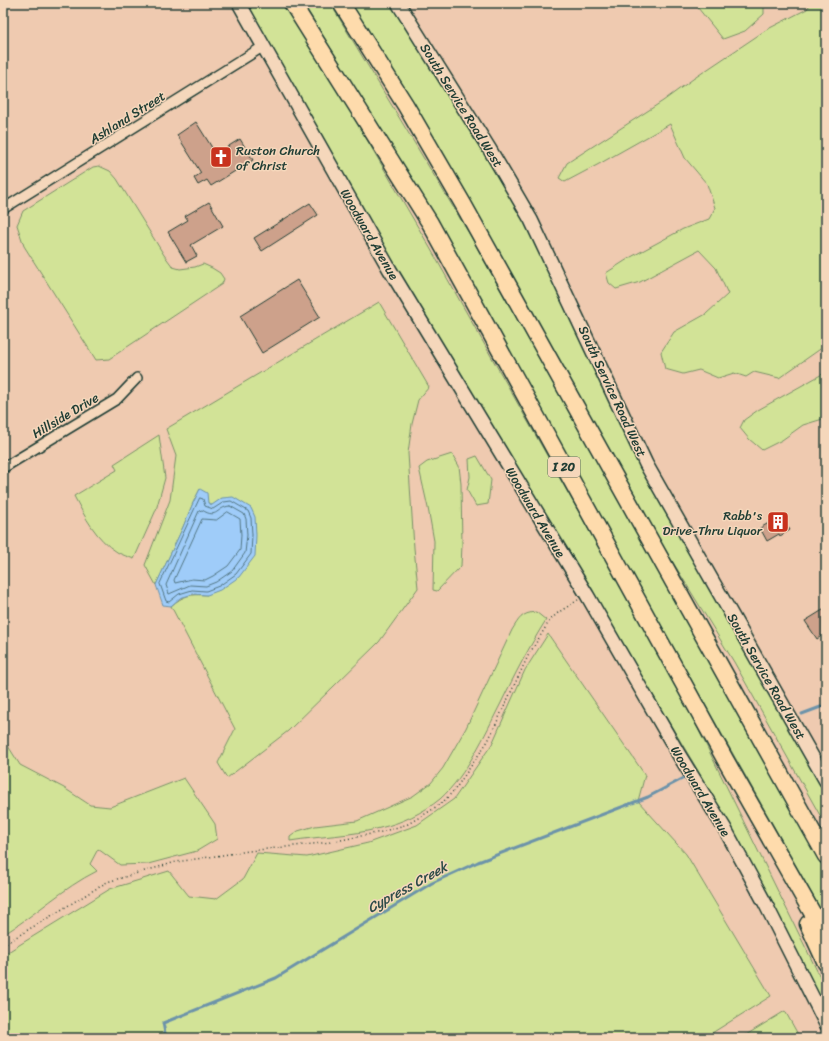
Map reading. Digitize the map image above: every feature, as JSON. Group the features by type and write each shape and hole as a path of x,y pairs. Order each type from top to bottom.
{"highway":[{"name":"I 20","path":"292,3 430,223 763,826 826,937"},
{"path":"341,3 406,106 463,204 826,854"},
{"path":"763,826 826,963"}],"main road":[{"name":"Woodward Avenue","path":"239,3 390,270 587,595 679,755 725,829 770,912 826,1024"},
{"name":"South Service Road West","path":"398,3 490,150 531,220 646,464 826,781"}],"street":[{"name":"Ashland Street","path":"3,209 264,46"},
{"name":"Hillside Drive","path":"3,468 116,399 137,378"}],"path":[{"path":"3,945 107,882 176,862 249,851 331,842 381,832 408,824 430,811 444,801 456,788 488,741 528,656 550,620 559,612 587,595"}],"green space":[{"path":"246,3 285,3 429,246 679,690 826,989 826,1012 757,875 697,769 369,221"},
{"path":"303,3 330,3 470,235 826,872 826,919 447,246 340,63"},
{"path":"350,3 393,3 521,212 743,642 826,791 826,826 734,662 655,533"},
{"path":"694,3 764,3 764,14 745,31 723,39"},
{"path":"811,3 826,3 826,345 779,378 754,372 746,377 734,373 718,378 699,370 683,374 665,369 661,352 674,332 706,314 728,294 716,268 699,250 640,282 616,289 609,283 606,273 631,257 683,229 709,219 715,208 707,184 685,158 670,124 565,182 559,178 567,163 663,101 766,30 807,9"},
{"path":"99,166 110,171 117,179 173,267 180,269 195,267 203,264 220,273 224,279 222,284 109,359 96,360 24,246 17,225 23,211 93,167"},
{"path":"379,302 429,387 418,400 412,424 408,453 418,588 379,642 288,731 227,778 218,763 235,729 171,606 188,596 207,595 222,498 212,506 208,503 200,489 156,585 145,565 170,500 176,456 166,429"},
{"path":"826,372 826,418 803,425 782,440 762,450 749,439 740,428 744,420 758,410"},
{"path":"159,435 165,478 156,510 134,559 117,552 103,541 87,520 74,496 117,470 114,464"},
{"path":"452,454 459,466 461,484 461,566 437,591 433,590 434,541 419,468 427,462"},
{"path":"477,456 491,480 488,504 476,506 467,490 470,477 469,459"},
{"path":"536,612 546,620 522,661 475,754 459,778 440,799 419,813 388,826 358,833 290,841 290,837 298,831 315,826 357,821 413,796 431,783 443,768 466,728 512,630 524,615"},
{"path":"548,634 645,775 638,801 686,854 771,996 704,1038 3,1038 3,955 110,889 169,871 189,896 216,899 243,879 257,853 307,857 368,843 417,825 454,799 492,744 525,670"},
{"path":"3,738 20,765 64,788 90,805 110,807 184,778 215,824 217,839 197,851 148,864 120,865 98,849 90,864 97,871 72,885 3,935"},
{"path":"785,1011 800,1038 741,1038"}],"water":[{"path":"200,489 207,493 208,503 212,505 222,498 233,497 251,508 255,517 255,556 239,577 220,590 207,595 193,594 180,598 171,606 163,605 156,585"}],"building":[{"name":"Ruston Church of Christ","path":"196,122 216,154 240,139 253,160 211,186 207,180 198,185 194,178 201,173 177,135"},
{"path":"209,202 223,226 191,245 197,256 186,262 168,232 188,220 185,216"},
{"path":"310,203 318,215 262,251 254,238"},
{"path":"297,280 320,317 262,353 240,316"},
{"name":"Rabb's Drive-Thru Liquor","path":"781,516 790,530 767,541 760,528"},
{"path":"826,608 826,633 817,639 805,621"}],"waterway":[{"name":"Cypress Creek","path":"802,714 826,705"},
{"name":"Cypress Creek","path":"166,1038 163,1023 276,978 432,883 478,862 648,797 684,778"}],"place":[{"name":"Ruston Church of Christ","path":"221,157"},
{"name":"Rabb's Drive-Thru Liquor","path":"778,522"}]}
